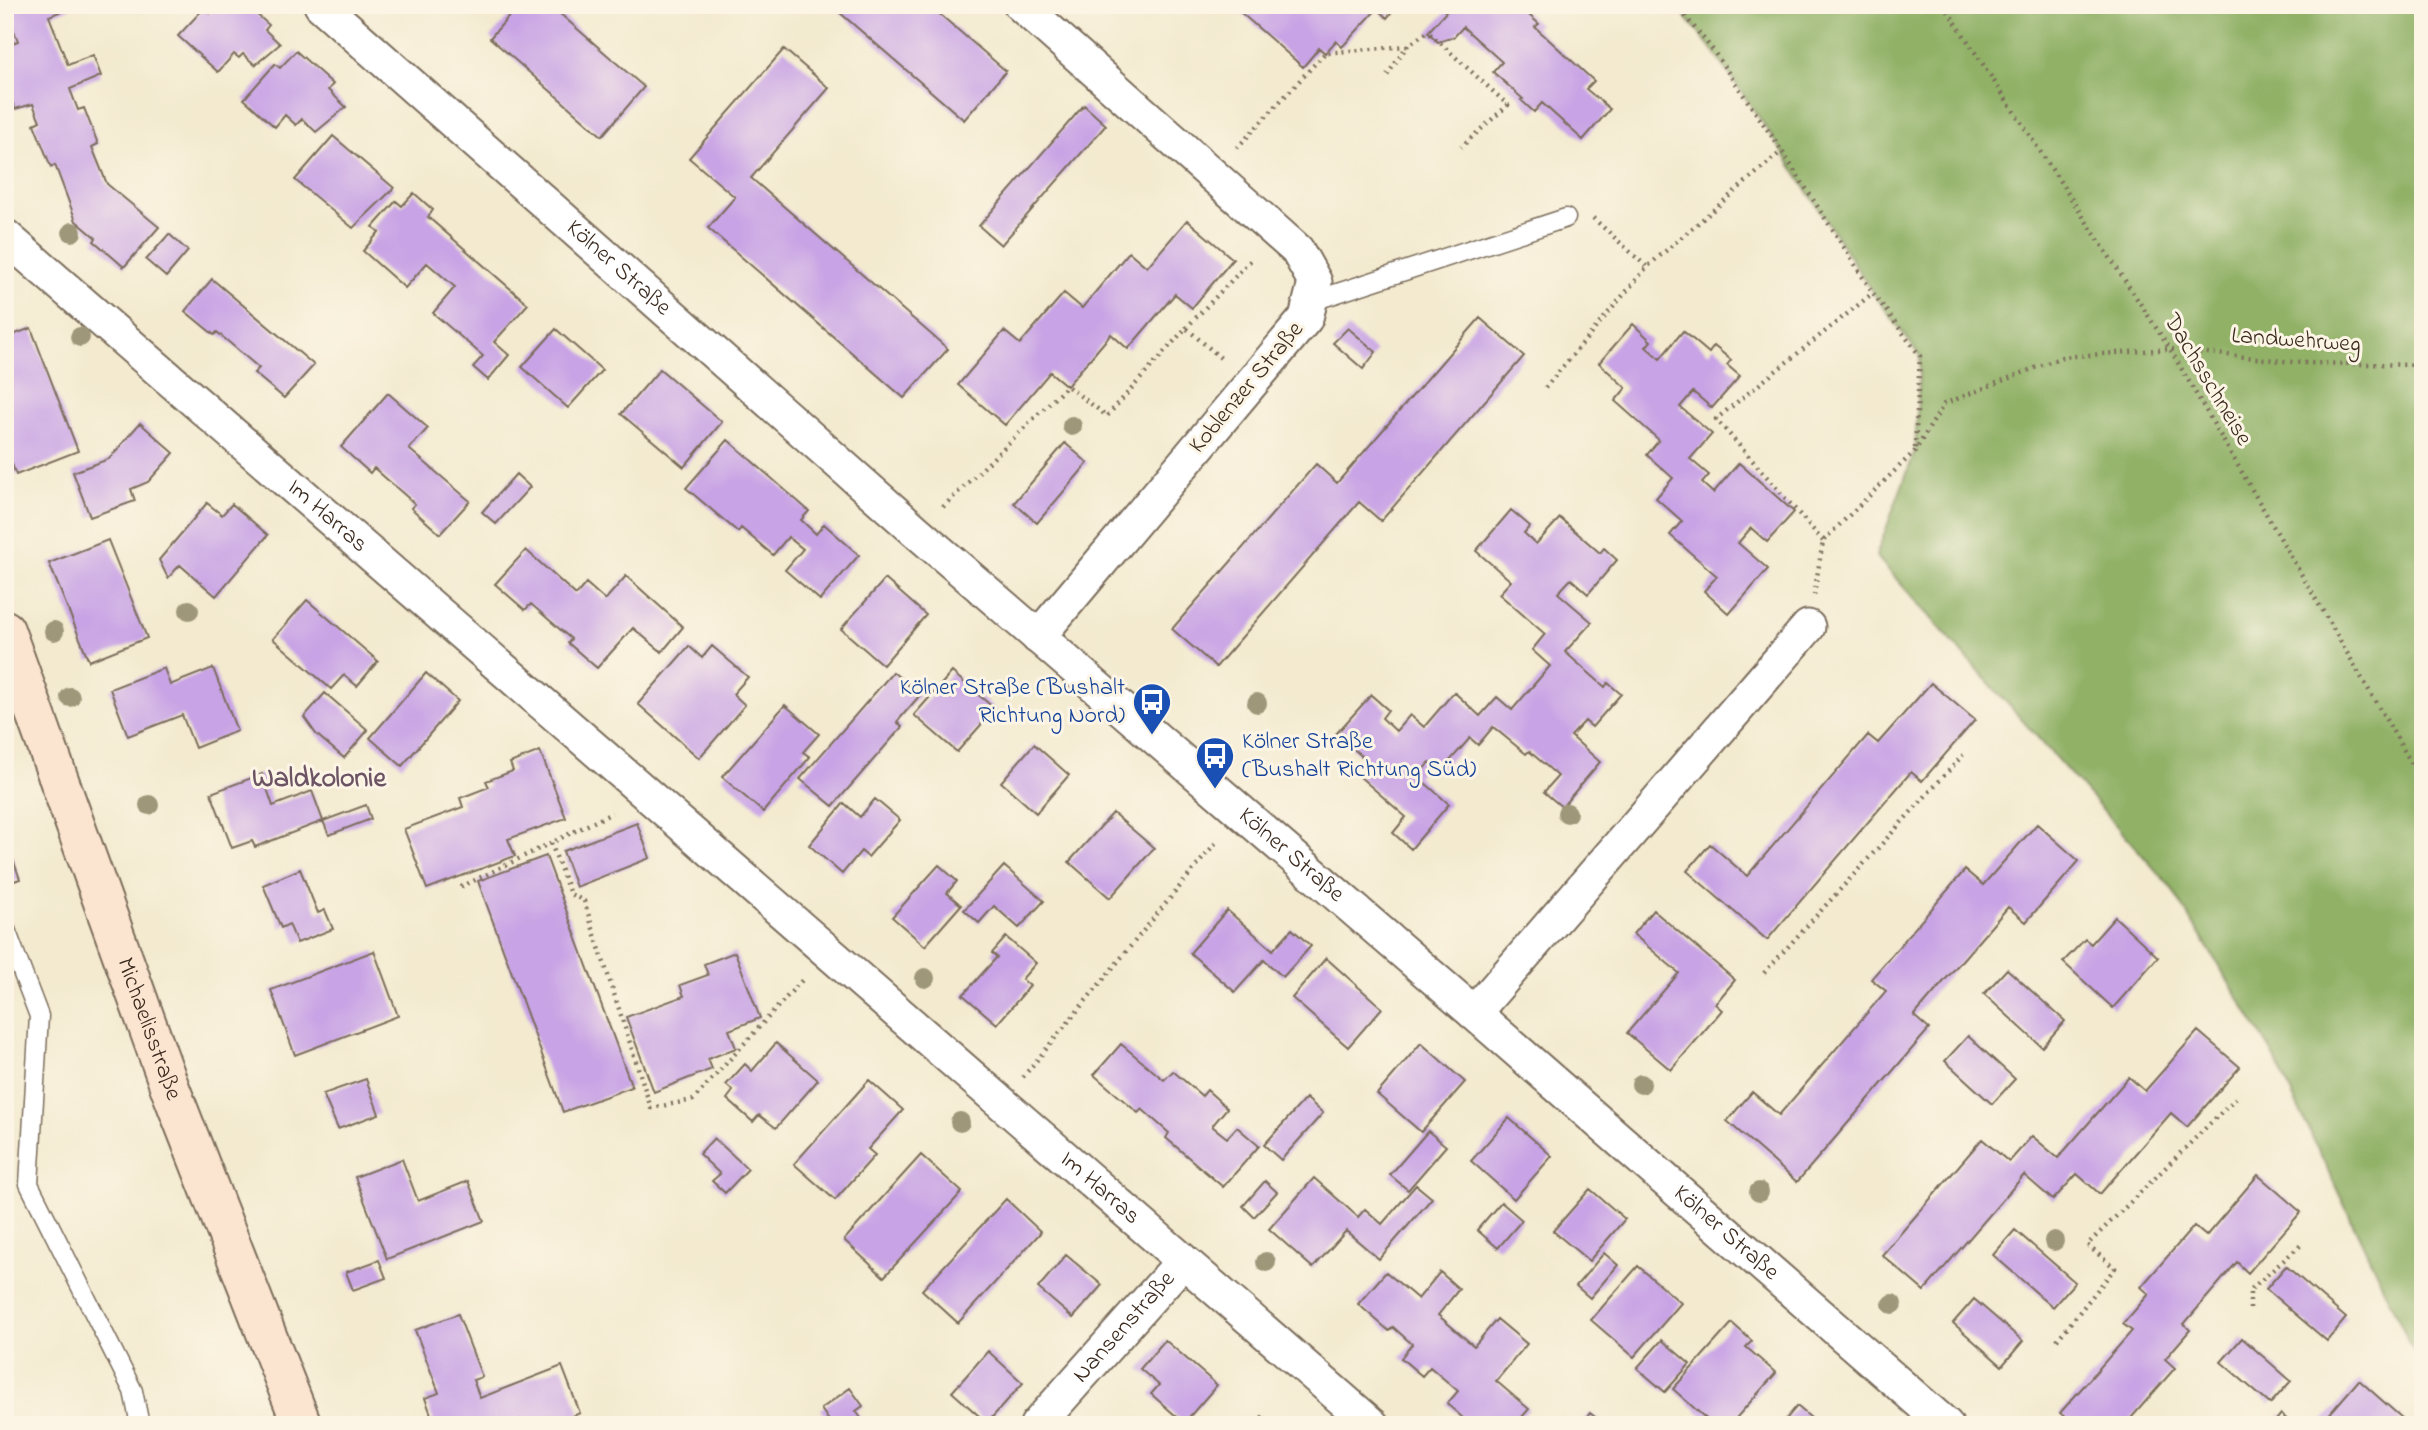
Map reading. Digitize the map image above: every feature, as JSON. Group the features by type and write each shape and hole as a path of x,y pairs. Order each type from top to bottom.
{"street":[{"name":"Kölner Straße","path":"321,5 917,532 1946,1425"},
{"name":"Koblenzer Straße","path":"1021,5 1278,232 1297,250 1315,282 1306,318 1038,637"},
{"name":"Im Harras","path":"5,236 1372,1425"},
{"path":"1474,1013 1808,627"},
{"name":"Michaelisstraße","path":"5,630 170,1088 302,1425"},
{"name":"Nansenstraße","path":"1037,1425 1183,1261"}],"lane":[{"path":"1310,302 1566,218"},
{"path":"5,927 39,1016 29,1184 133,1391 140,1425"}],"path":[{"path":"1676,5 1712,49 1782,151 1873,293 1920,356 1915,451"},
{"name":"Dachsschneise","path":"1944,5 2170,349 2423,783"},
{"path":"1387,77 1407,46 1428,32 1508,104 1461,147"},
{"path":"1212,174 1325,53 1407,46"},
{"path":"1545,388 1647,267 1782,151"},
{"path":"1566,218 1582,209 1647,267"},
{"path":"917,532 1067,386 1107,416 1278,232"},
{"path":"1808,627 1823,541 1716,419 1873,293"},
{"path":"1186,328 1251,385"},
{"name":"Landwehrweg","path":"1823,541 1915,451 1944,404 2062,357 2170,349 2302,363 2423,365"},
{"path":"1765,973 1964,755"},
{"path":"461,887 647,796"},
{"path":"1001,1104 1241,814"},
{"path":"551,843 570,894 584,901 651,1108 693,1100 827,952"},
{"path":"2057,1340 2115,1268 2087,1245 2238,1096"},
{"path":"2249,1309 2250,1290 2301,1245"}],"green space":[{"path":"1676,5 2423,5 2423,1371 2273,1054 2170,886 1876,556 1915,451 1920,356 1873,293 1782,151 1712,49"}],"building":[{"path":"10,5 72,5 49,16 68,65 93,55 101,76 70,89 78,110 84,108 98,144 92,147 107,184 159,227 124,267 76,221 55,165 51,167 34,124 40,121 33,104 15,109 5,84 5,46 18,41 8,16 13,13"},
{"path":"139,5 154,5 144,12"},
{"path":"217,5 246,5 269,25 265,30 280,44 255,65 243,54 239,58 234,54 218,72 178,36 204,8 210,13"},
{"path":"519,5 550,5 644,87 602,136 490,38"},
{"path":"831,5 929,5 1006,71 964,120"},
{"path":"1246,5 1398,5 1387,18 1377,9 1342,47 1336,41 1325,53 1319,48 1303,67 1240,12"},
{"path":"1438,5 1518,5 1539,24 1535,27 1594,81 1586,89 1610,109 1583,140 1542,103 1534,112 1493,72 1502,62 1463,27 1454,37 1438,42 1428,32 1446,12"},
{"path":"784,49 829,88 751,178 948,349 904,398 708,228 735,197 689,158"},
{"path":"296,51 333,84 328,90 346,107 316,132 302,119 296,125 285,115 275,127 244,99 275,64 280,68"},
{"path":"1084,105 1106,125 1001,245 979,226"},
{"path":"333,136 394,188 353,228 295,180"},
{"path":"414,193 433,210 428,217 528,304 494,342 509,355 488,380 473,367 483,356 433,313 455,287 427,263 405,288 363,251 379,232 373,227 396,201 402,206"},
{"path":"1187,220 1233,259 1192,308 1175,294 1128,349 1111,334 1067,386 1050,372 1005,425 958,385 1004,331 1020,344 1064,293 1082,308 1129,252 1147,267"},
{"path":"169,234 188,251 166,277 146,260"},
{"path":"212,279 314,365 284,398 254,373 259,368 217,332 214,335 185,311"},
{"path":"1480,318 1524,356 1381,521 1359,502 1216,667 1172,629 1316,464 1337,483"},
{"path":"1633,324 1651,341 1646,347 1660,359 1683,331 1709,353 1714,346 1731,360 1727,365 1740,376 1712,408 1693,392 1680,407 1712,434 1690,459 1709,475 1702,483 1713,493 1739,463 1794,512 1767,542 1751,528 1738,543 1768,569 1729,614 1704,591 1717,576 1670,535 1682,521 1656,498 1673,478 1647,455 1659,440 1615,401 1626,388 1599,363"},
{"path":"31,328 78,451 16,475 5,445 5,338"},
{"path":"1348,328 1376,352 1363,369 1333,343"},
{"path":"556,329 602,370 568,408 522,367"},
{"path":"660,369 722,422 684,467 621,414"},
{"path":"388,393 428,428 409,449 470,501 440,534 411,508 415,504 374,468 370,473 341,447"},
{"path":"140,423 174,453 148,482 131,489 135,501 90,517 73,472 109,459"},
{"path":"728,440 809,511 801,520 816,534 824,524 859,555 820,600 785,570 803,549 788,537 773,555 741,528 738,532 686,488"},
{"path":"1065,443 1088,463 1037,523 1014,503"},
{"path":"516,474 530,487 496,524 482,512"},
{"path":"207,503 222,515 232,504 268,535 216,596 180,565 168,578 159,560"},
{"path":"1511,510 1530,526 1524,533 1536,544 1560,518 1600,553 1604,548 1617,560 1588,594 1571,579 1558,593 1592,622 1565,652 1605,687 1608,683 1621,694 1592,727 1585,721 1571,736 1600,762 1562,807 1544,792 1558,776 1529,751 1526,754 1493,727 1478,745 1470,738 1441,771 1430,762 1417,776 1449,804 1411,849 1393,833 1406,817 1359,776 1371,764 1336,734 1371,695 1388,710 1382,718 1396,731 1410,715 1424,727 1454,692 1480,716 1497,697 1512,710 1550,666 1532,650 1545,634 1499,594 1511,581 1476,551"},
{"path":"108,540 147,638 89,661 49,563"},
{"path":"526,550 576,595 586,583 605,600 626,576 683,627 662,652 633,628 597,668 568,643 571,639 531,604 525,610 495,584"},
{"path":"885,579 926,615 883,665 841,629"},
{"path":"307,600 378,661 357,686 344,675 331,689 273,639"},
{"path":"689,646 702,658 712,646 748,677 733,694 745,705 699,758 638,704"},
{"path":"164,668 170,685 213,668 237,731 195,748 182,715 128,736 110,689"},
{"path":"893,672 920,695 897,722 902,727 833,806 800,779"},
{"path":"952,672 995,709 957,752 914,715"},
{"path":"426,673 458,701 402,766 370,738"},
{"path":"1931,683 1975,720 1922,781 1911,772 1767,940 1687,871 1710,844 1747,876 1868,735 1878,743"},
{"path":"325,693 368,730 344,758 316,734 304,717"},
{"path":"785,705 819,734 803,752 810,757 763,812 722,777"},
{"path":"1034,744 1069,775 1036,813 1001,782"},
{"path":"540,751 566,818 508,839 515,856 427,889 404,829 463,807 460,798 489,787 486,781 513,771 510,763"},
{"path":"262,774 273,806 312,791 323,821 255,847 252,841 232,848 211,793"},
{"path":"875,799 900,820 868,857 861,851 842,874 809,845 844,803 860,817"},
{"path":"366,805 371,819 329,835 323,821"},
{"path":"1113,813 1154,848 1110,898 1069,862"},
{"path":"637,823 650,858 576,887 563,851"},
{"path":"2037,824 2079,861 2026,922 2008,907 1914,1016 1929,1029 1797,1182 1727,1121 1752,1092 1779,1115 1886,991 1871,979 1965,870 1983,885"},
{"path":"5,837 20,879 5,884"},
{"path":"546,856 632,1087 563,1112 478,881"},
{"path":"939,865 957,881 947,893 961,905 925,946 892,917"},
{"path":"1004,866 1044,901 1019,928 994,906 979,923 964,910"},
{"path":"300,869 318,913 325,910 333,929 297,943 289,924 281,928 263,885"},
{"path":"1227,910 1273,950 1292,929 1311,946 1283,977 1264,960 1235,992 1190,953"},
{"path":"1653,910 1735,980 1715,1004 1722,1010 1671,1070 1627,1033 1679,973 1633,934"},
{"path":"2115,917 2158,957 2113,1008 2063,962 2085,939 2091,944"},
{"path":"1006,937 1036,963 1022,979 1030,986 997,1024 963,995 997,957 992,953"},
{"path":"374,951 398,1016 295,1055 271,990"},
{"path":"735,952 760,1018 729,1030 736,1048 708,1059 712,1069 654,1092 626,1017 684,996 680,985 708,975 704,964"},
{"path":"1326,958 1382,1008 1348,1047 1292,998"},
{"path":"2007,969 2065,1021 2042,1047 1984,994"},
{"path":"2198,1031 2240,1067 2187,1127 2171,1113 2100,1194 2077,1174 2053,1200 2024,1175 1924,1291 1882,1255 1982,1139 2009,1162 2032,1136 2058,1158 2129,1077 2145,1091"},
{"path":"1968,1036 2015,1079 1992,1104 1945,1061"},
{"path":"776,1043 818,1080 776,1128 759,1115 753,1122 727,1099 733,1091 726,1085 745,1064 752,1071"},
{"path":"1421,1043 1465,1082 1421,1132 1377,1094"},
{"path":"1121,1044 1164,1080 1173,1071 1202,1096 1207,1090 1227,1108 1212,1126 1227,1138 1237,1127 1259,1146 1223,1187 1166,1138 1169,1133 1142,1109 1138,1113 1094,1075"},
{"path":"366,1079 379,1114 338,1129 323,1094"},
{"path":"869,1080 903,1110 868,1149 875,1155 835,1200 794,1164"},
{"path":"1306,1098 1323,1113 1281,1160 1264,1145"},
{"path":"1509,1118 1552,1156 1514,1199 1471,1161"},
{"path":"1428,1131 1446,1146 1408,1190 1390,1175"},
{"path":"714,1138 748,1169 725,1193 712,1181 720,1174 699,1154"},
{"path":"921,1155 962,1192 884,1277 844,1240"},
{"path":"402,1159 418,1201 468,1181 484,1221 387,1259 355,1177"},
{"path":"2258,1175 2301,1212 2248,1273 2237,1262 2184,1324 2190,1330 2165,1359 2175,1368 2125,1425 2074,1425 2060,1413 2132,1331 2123,1324 2149,1294 2141,1287 2194,1226 2206,1236"},
{"path":"1314,1178 1358,1217 1365,1209 1382,1224 1416,1185 1432,1198 1379,1259 1346,1231 1313,1268 1269,1229"},
{"path":"1265,1181 1277,1192 1254,1217 1243,1206"},
{"path":"1590,1189 1625,1219 1589,1261 1553,1231"},
{"path":"1006,1199 1041,1232 958,1323 922,1290"},
{"path":"1501,1202 1522,1220 1498,1248 1477,1230"},
{"path":"2015,1230 2075,1282 2053,1307 1993,1255"},
{"path":"1604,1253 1618,1265 1590,1298 1576,1286"},
{"path":"1066,1255 1102,1285 1073,1318 1038,1288"},
{"path":"379,1260 386,1278 353,1290 346,1272"},
{"path":"1638,1266 1681,1303 1634,1357 1591,1320"},
{"path":"2286,1266 2346,1318 2327,1341 2266,1289"},
{"path":"1386,1272 1418,1299 1440,1272 1459,1289 1438,1315 1474,1346 1497,1319 1527,1344 1496,1381 1529,1409 1515,1425 1471,1425 1447,1404 1458,1391 1430,1367 1422,1376 1401,1358 1412,1344 1393,1327 1389,1331 1358,1304"},
{"path":"1974,1299 2023,1341 2002,1366 1953,1323"},
{"path":"458,1314 482,1377 473,1380 480,1398 562,1366 580,1413 563,1420 565,1425 435,1425 425,1398 439,1393 415,1330"},
{"path":"1732,1323 1752,1341 1746,1347 1776,1373 1730,1425 1713,1425 1673,1389"},
{"path":"2242,1338 2291,1381 2270,1404 2221,1362"},
{"path":"1165,1340 1217,1385 1184,1423 1151,1394 1159,1385 1140,1369"},
{"path":"1662,1340 1690,1364 1665,1392 1637,1368"},
{"path":"988,1351 1023,1383 987,1423 952,1392"},
{"path":"2359,1380 2402,1418 2396,1425 2320,1425"},
{"path":"850,1388 863,1406 856,1411 866,1425 832,1425 821,1409"},
{"path":"1797,1406 1819,1425 1781,1425"},
{"path":"1590,1413 1605,1425 1580,1425"},
{"path":"2281,1414 2293,1425 2272,1425"},
{"path":"1262,1416 1273,1425 1255,1425"}],"place":[{"name":"Kölner Straße (Bushalt Richtung Nord)","path":"1152,736"},
{"name":"Kölner Straße (Bushalt Richtung Süd)","path":"1215,790"}],"district":[{"name":"Waldkolonie","path":"319,779"}]}
